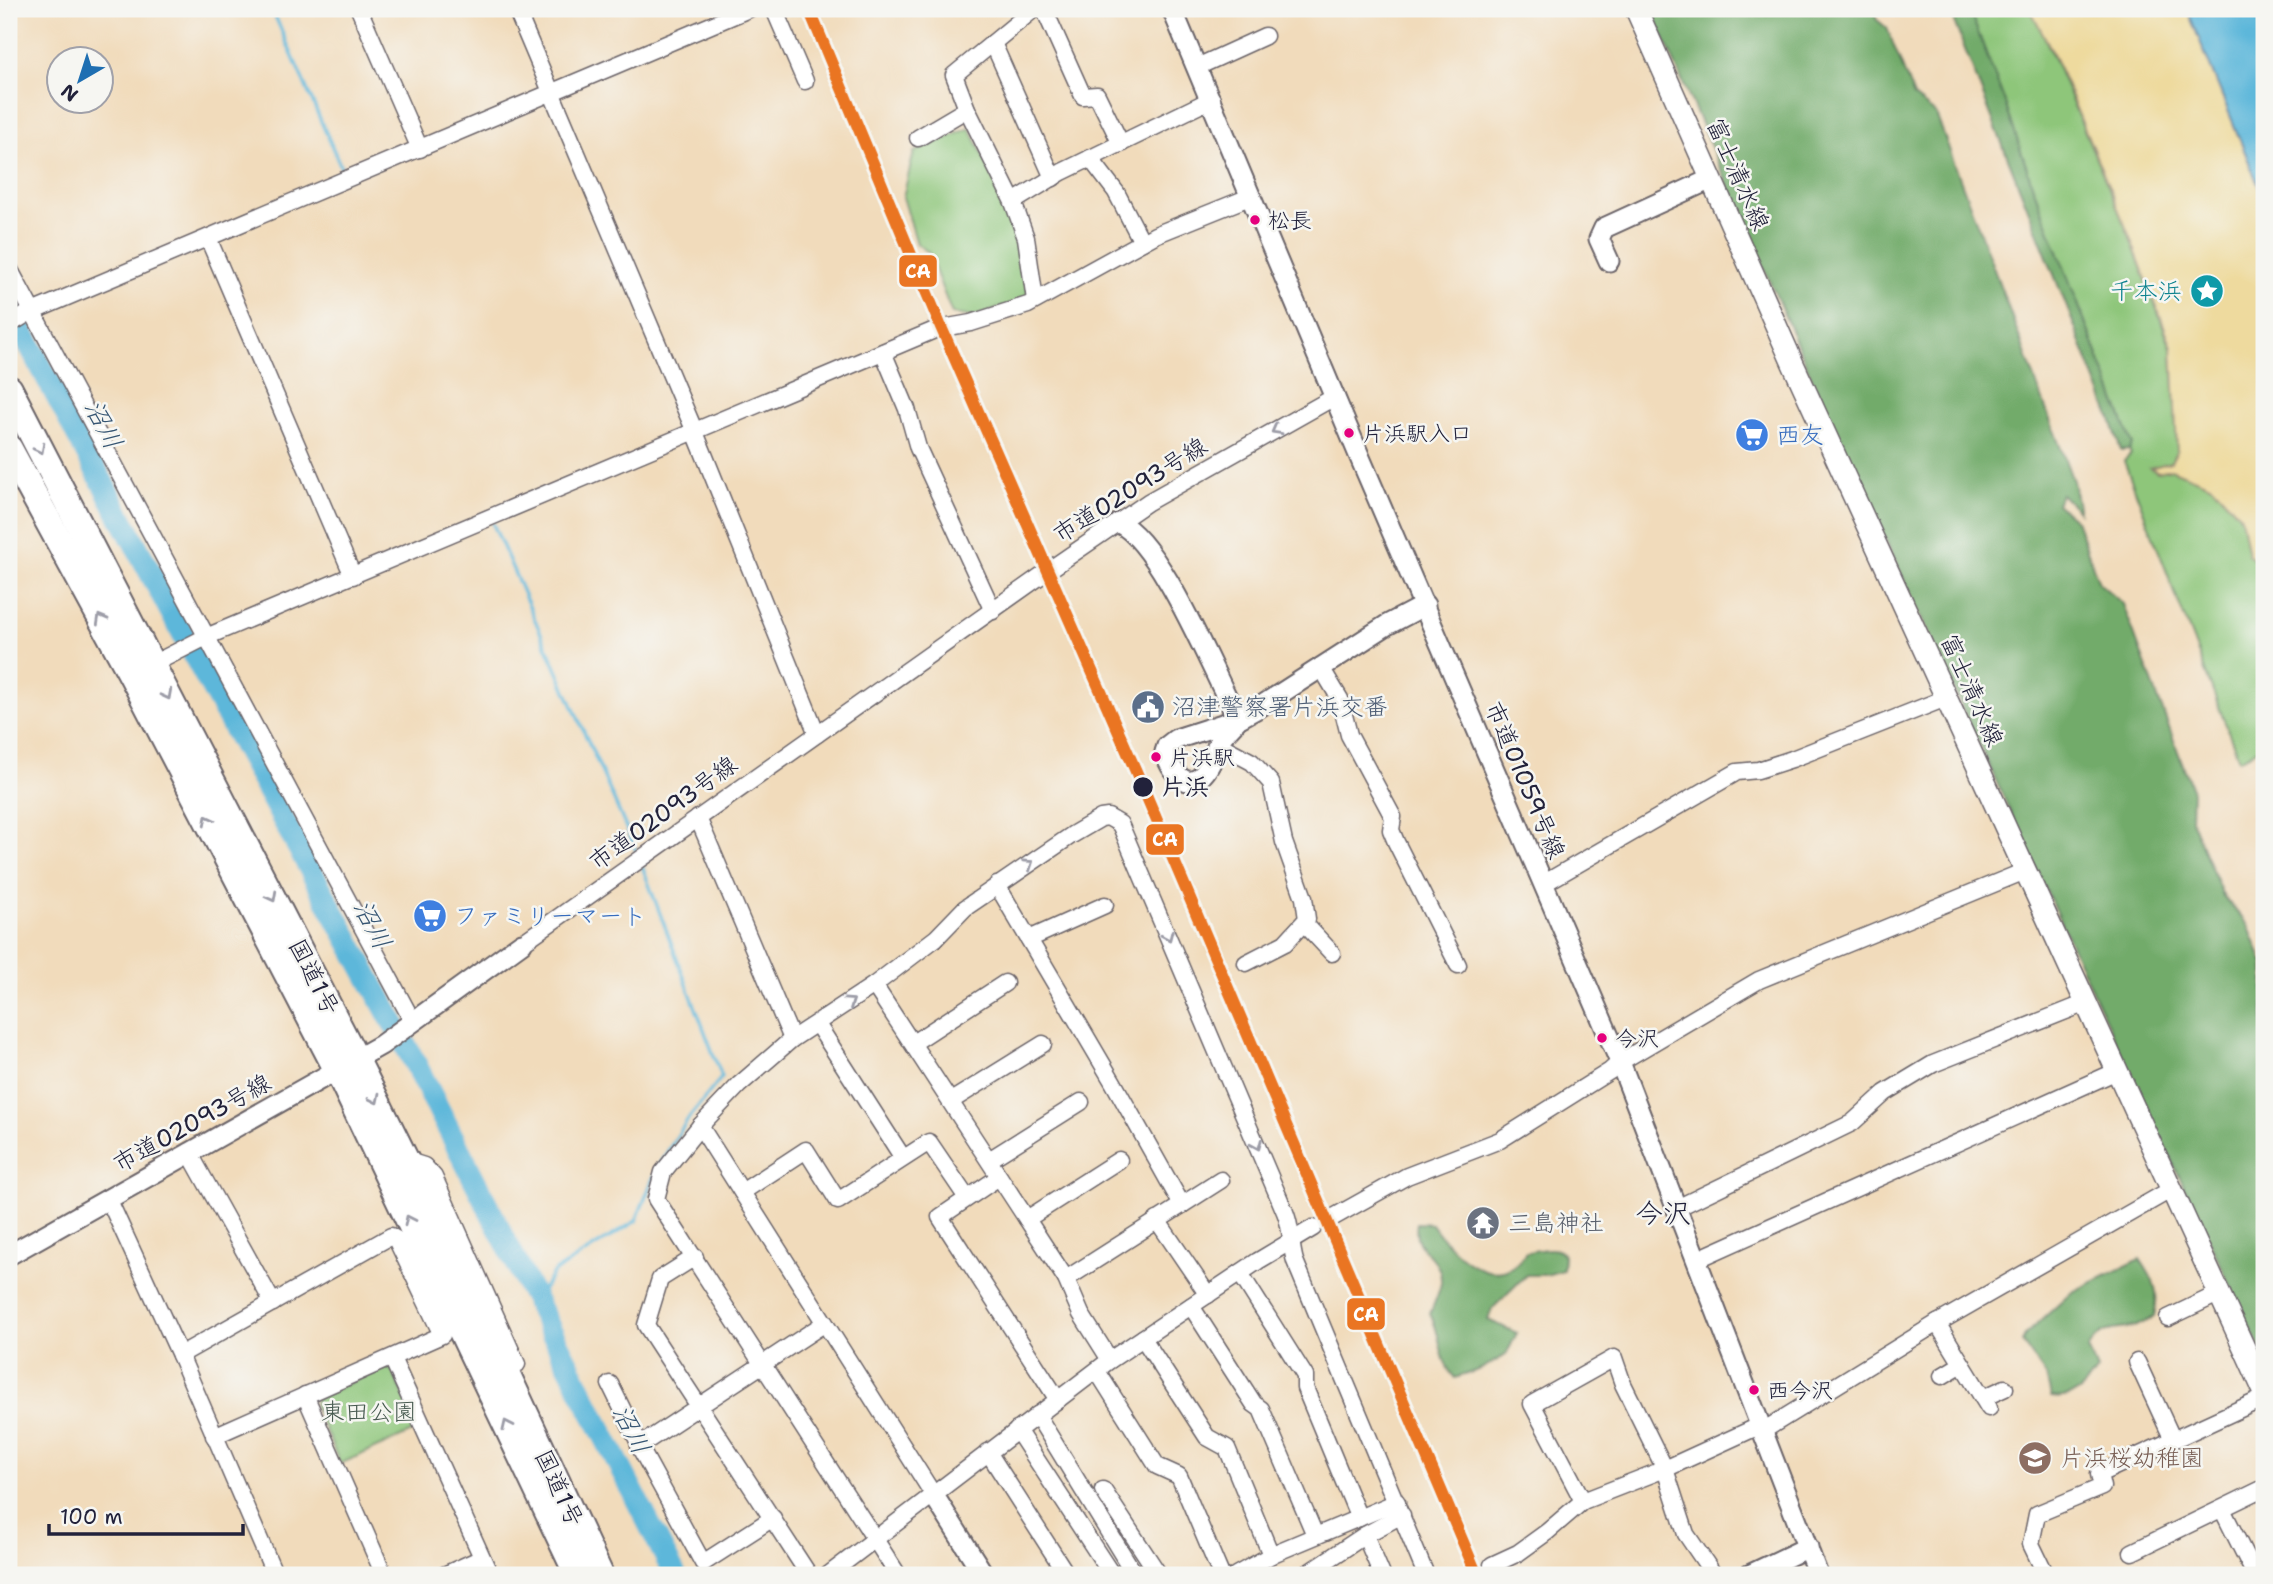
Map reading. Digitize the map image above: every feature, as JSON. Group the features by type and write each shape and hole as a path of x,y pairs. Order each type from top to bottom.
{"highway":[{"name":"国道1号","path":"9,389 162,658 578,1575"},
{"name":"国道1号","path":"9,449 346,1063 405,1160 600,1575"}],"main road":[{"name":"富士清水線","path":"1636,9 2025,871 2264,1391"}],"street":[{"path":"359,9 420,149"},
{"path":"516,9 695,432 817,734"},
{"path":"9,324 749,9"},
{"path":"774,9 805,81"},
{"path":"1034,9 954,75 967,109 1013,202 1026,238 1035,300"},
{"path":"1044,9 1083,96 1097,95 1121,144"},
{"name":"市道01059号線","path":"1172,9 1620,1062 1818,1575"},
{"path":"1197,67 1265,36"},
{"path":"993,43 1054,178"},
{"path":"1013,202 1090,158 1212,99"},
{"path":"918,138 967,109"},
{"path":"1090,158 1116,192 1142,242"},
{"path":"1609,261 1600,239 1604,228 1711,179"},
{"path":"162,658 941,327 971,323 1035,300 1142,242 1252,196"},
{"path":"208,238 353,576"},
{"path":"9,268 30,313 411,1023"},
{"path":"883,352 907,409 918,448 993,611"},
{"name":"市道02093号線","path":"9,1255 381,1045 1126,517 1336,396"},
{"path":"1126,517 1133,533 1167,578 1238,719"},
{"path":"1238,719 1218,744 1203,775 1192,781 1180,779 1173,772 1165,752 1167,746 1176,739 1238,719 1387,625 1425,606"},
{"path":"1322,668 1340,699 1349,735 1393,817 1391,830 1396,842 1458,965"},
{"path":"1543,884 1737,772 1758,770 1793,760 1947,698"},
{"path":"1218,744 1252,762 1271,783 1284,842 1304,898 1307,919 1286,943 1246,963"},
{"path":"698,818 792,1039"},
{"path":"898,1575 656,1199 663,1172 700,1126 739,1085 792,1039 874,985 936,938 965,908 997,885 1101,818 1114,819 1119,824 1286,1212 1293,1233 1296,1261 1426,1575"},
{"path":"1332,1218 1407,1177 1500,1140 1620,1062 1759,980 2025,871"},
{"path":"997,885 1182,1205"},
{"path":"1029,939 1105,905"},
{"path":"1304,923 1332,953"},
{"path":"913,1043 1005,984"},
{"path":"874,985 1066,1279 1081,1314 1110,1360"},
{"path":"1675,1209 1852,1123 1885,1093 1933,1065 2086,1003"},
{"path":"817,1024 903,1158"},
{"path":"951,1101 1043,1044"},
{"path":"1696,1260 2117,1071"},
{"path":"989,1160 1081,1102"},
{"path":"700,1126 984,1575"},
{"path":"742,1192 806,1150 838,1201 929,1142 967,1198"},
{"path":"189,1152 273,1303"},
{"path":"405,1160 424,1166 434,1177 517,1364"},
{"path":"1027,1219 1119,1160"},
{"path":"999,1177 940,1217 1058,1400"},
{"path":"1066,1279 1221,1180"},
{"path":"1492,1565 1518,1553 1583,1502 1760,1429 1937,1323 2172,1189"},
{"path":"108,1198 180,1355 275,1575"},
{"path":"1157,1220 1208,1295"},
{"path":"828,1575 1110,1360 1313,1228"},
{"path":"180,1355 391,1236 396,1239 442,1335 214,1436"},
{"path":"695,1257 660,1279 646,1325 809,1575"},
{"path":"1240,1273 1305,1376 1305,1388 1359,1518"},
{"path":"2168,1318 2220,1293"},
{"path":"1191,1306 1254,1404 1261,1409 1315,1535"},
{"path":"640,1445 825,1323"},
{"path":"1937,1323 1986,1403 2006,1388"},
{"path":"1143,1338 1207,1437 1227,1448 1264,1565"},
{"path":"392,1358 490,1575"},
{"path":"1583,1502 1532,1404 1614,1358 1623,1384 1665,1469 1686,1534 1714,1575"},
{"path":"2137,1362 2173,1440"},
{"path":"1942,1376 1962,1364"},
{"path":"1097,1371 1157,1466 1179,1475 1221,1575"},
{"path":"610,1384 703,1563 773,1518"},
{"path":"305,1395 384,1575"},
{"path":"2046,1575 2031,1544 2037,1514 2102,1487 2099,1474 2264,1398"},
{"path":"1037,1415 1135,1575"},
{"path":"1017,1430 1112,1575"},
{"path":"988,1452 1067,1575"},
{"path":"2132,1552 2264,1488"},
{"path":"1103,1490 1159,1575"},
{"path":"2222,1508 2255,1575"},
{"path":"1236,1575 1264,1565 1315,1535 1359,1518 1399,1509"},
{"path":"1312,1573 1399,1509"},
{"path":"1080,1526 1097,1513"},
{"path":"1365,1535 1382,1575"},
{"path":"1749,1575 1808,1547"},
{"path":"444,1575 482,1558"}],"green space":[{"path":"1651,9 1877,9 1876,19 1887,28 1914,97 1936,114 2073,481 2079,512 2061,494 2057,504 2076,520 2099,583 2123,604 2192,789 2191,820 2223,896 2248,925 2264,964 2264,1357 2094,995 1818,392"},
{"path":"1949,9 1969,9 2004,100 2033,187 2132,444 2129,450 2121,451 2111,419"},
{"path":"1969,9 2030,9 2037,19 2129,235 2172,350 2177,450 2171,462 2150,468 2158,472 2171,469 2213,486 2241,517 2248,554 2264,569 2264,706 2261,712 2264,719 2264,746 2239,759 2124,461 2131,454 2129,450 2132,444 2033,187 2004,100"},
{"path":"970,128 1009,210 1020,241 1029,298 974,317 952,314 928,252 917,244 903,197 914,152"},
{"path":"1417,1223 1432,1224 1463,1258 1489,1271 1502,1271 1514,1265 1526,1252 1551,1249 1564,1255 1563,1270 1546,1275 1526,1275 1492,1309 1488,1320 1517,1333 1506,1355 1481,1369 1455,1378 1446,1363 1430,1314 1441,1282 1440,1272 1418,1241"},
{"path":"2140,1259 2155,1286 2154,1317 2136,1326 2108,1331 2099,1336 2088,1349 2097,1370 2088,1382 2073,1395 2051,1397 2046,1376 2022,1342 2026,1334 2072,1292"},
{"name":"東田公園","path":"385,1367 392,1370 419,1429 340,1464 314,1405 317,1397"}],"sand":[{"name":"千本浜","path":"2030,9 2187,9 2264,199 2264,569 2248,554 2241,517 2213,486 2171,469 2158,472 2150,468 2171,462 2177,450 2172,347 2129,235 2052,51"}],"water":[{"path":"2187,9 2264,9 2264,199"}],"waterway":[{"path":"272,9 344,174"},
{"name":"沼川","path":"9,306 414,1061 675,1575"},
{"path":"493,524 638,855"},
{"path":"642,866 722,1077 690,1116 657,1168"},
{"path":"535,1302 554,1272 636,1221 654,1176"}],"transit line":[{"name":"CA","path":"809,9 941,327 1138,776 1477,1575"}],"place":[{"name":"松長","path":"1255,220"},
{"name":"千本浜","path":"2207,291"},
{"name":"片浜駅入口","path":"1349,433"},
{"name":"西友","path":"1752,435"},
{"name":"沼津警察署片浜交番","path":"1148,707"},
{"name":"片浜駅","path":"1156,757"},
{"name":"片浜","path":"1143,787"},
{"name":"ファミリーマート","path":"430,916"},
{"name":"今沢","path":"1602,1038"},
{"name":"三島神社","path":"1483,1223"},
{"name":"西今沢","path":"1754,1390"},
{"name":"片浜桜幼稚園","path":"2035,1458"}],"district":[{"name":"今沢","path":"1663,1213"}]}
